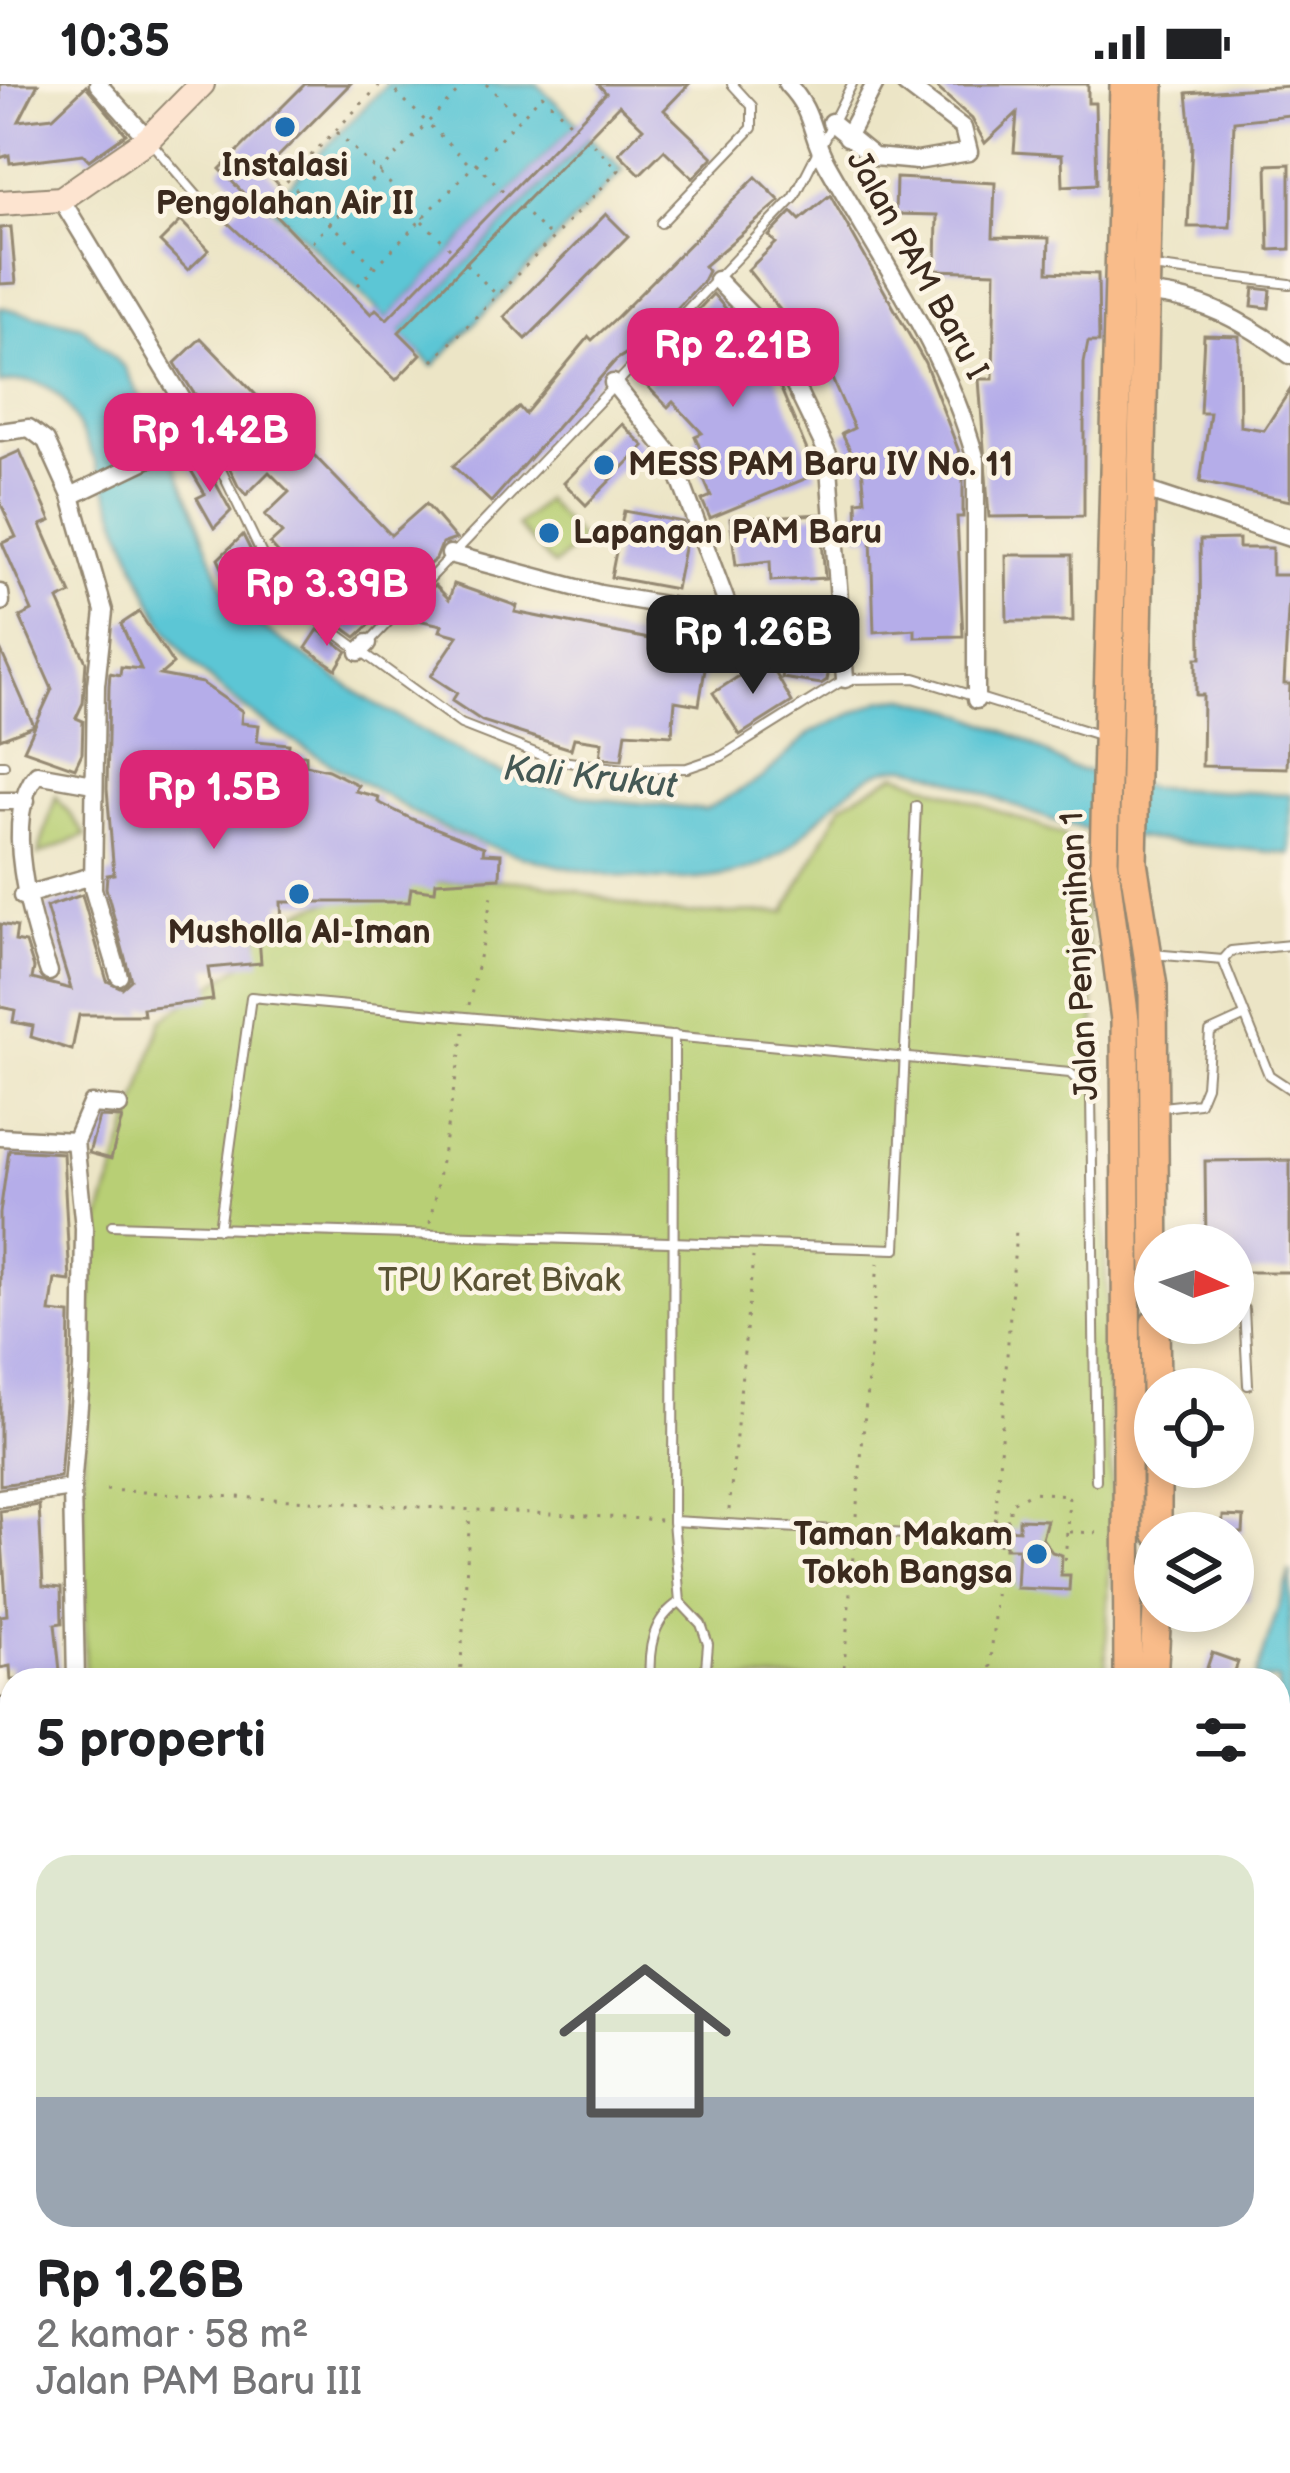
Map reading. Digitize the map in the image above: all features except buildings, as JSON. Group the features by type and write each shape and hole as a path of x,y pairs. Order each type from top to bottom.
{"main road":[{"name":"Jalan Penjernihan 1","path":"1124,84 1104,860 1125,1020 1141,1512"},
{"name":"Jalan Penjernihan 1","path":"1150,84 1133,862 1148,953 1155,1224"},
{"path":"1120,258 1149,273"},
{"name":"Jalan Penjernihan 1","path":"1129,1668 1134,1617"},
{"path":"1154,1668 1156,1632"}],"street":[{"path":"98,84 148,139"},
{"path":"0,203 61,200 148,139 202,84"},
{"name":"Jalan PAM Baru I","path":"787,84 812,113 819,151 920,320 967,427 976,460 976,700"},
{"path":"847,136 875,84"},
{"path":"831,122 874,157 917,161 969,152 963,128 905,84"},
{"path":"61,200 206,440 71,496"},
{"path":"1149,273 1176,296 1243,320 1290,355"},
{"path":"718,280 771,335 828,454 836,502 845,679"},
{"path":"613,383 671,455 733,620"},
{"path":"0,432 16,427 38,433 71,496 106,629 96,685 92,876 98,914 118,976"},
{"path":"1144,490 1290,538"},
{"path":"450,554 600,594 840,635"},
{"path":"49,972 22,896 26,801 37,774 92,784"},
{"path":"0,801 26,801"},
{"path":"22,896 92,876"},
{"path":"76,1668 72,1488 82,1369 84,1228 75,1141 91,1104 119,1106"},
{"path":"0,1137 75,1141"},
{"path":"0,1498 72,1488"}],"lane":[{"path":"661,223 752,128 752,106 732,84"},
{"path":"363,647 794,198 852,84"},
{"path":"148,139 211,212"},
{"path":"1149,273 1290,284"},
{"path":"206,440 280,592 477,730 553,760 624,769 687,768 722,756 845,679 915,678 1108,749"},
{"path":"112,1225 896,1249 916,806"},
{"path":"1223,960 1231,951 1290,946"},
{"path":"1148,953 1223,960"},
{"path":"1223,960 1270,1075 1290,1089"},
{"path":"219,1228 251,997 1070,1073 1091,1093 1096,1480"},
{"path":"1154,1108 1198,1103 1206,1086 1210,1032 1243,1017"},
{"path":"674,1035 673,1521 680,1601 701,1624 708,1643 706,1668"},
{"path":"673,1521 998,1539"},
{"path":"650,1668 651,1641 667,1610 680,1601"}],"path":[{"path":"376,267 287,180 384,84 508,195"},
{"path":"312,242 465,84"},
{"path":"486,84 520,118"},
{"path":"358,285 542,95 574,126"},
{"path":"336,130 453,251"},
{"path":"433,361 619,170 587,138"},
{"path":"520,207 552,238"},
{"path":"466,264 497,295"},
{"path":"428,1237 494,890"},
{"path":"991,1668 998,1539 994,1519 1016,1229"},
{"path":"728,1524 754,1245"},
{"path":"844,1668 880,1249"},
{"path":"106,1490 673,1521"},
{"path":"994,1519 1010,1520 1010,1504 1020,1496 1069,1496 1065,1565"},
{"path":"461,1668 470,1510"},
{"path":"1067,1531 1134,1534"}],"green space":[{"name":"Lapangan PAM Baru","path":"545,500 581,540 554,566 517,526"},
{"name":"TPU Karet Bivak","path":"897,774 1063,835 1077,852 1100,1068 1112,1499 1105,1668 85,1668 83,1477 91,1267 99,1223 162,1020 256,955 260,929 326,903 401,886 514,881 674,913 785,912 842,804"},
{"path":"56,796 86,835 38,855"}],"water":[{"path":"387,84 537,84 577,123 387,319 270,205"},
{"path":"589,137 623,170 433,366 399,332"},
{"path":"0,307 81,326 125,368 178,471 231,606 367,699 480,764 529,783 599,799 705,810 762,778 810,733 883,700 906,698 955,710 1023,739 1069,767 1151,788 1290,794 1290,854 1149,839 1066,824 939,775 904,767 886,769 853,787 780,854 743,871 698,879 592,872 538,861 443,828 266,724 191,661 143,583 95,462 66,404 40,383 0,384"},
{"path":"1290,1571 1290,1668 1259,1668"}],"place":[{"name":"Instalasi Pengolahan Air II","path":"285,127"},
{"name":"MESS PAM Baru IV No. 11","path":"604,465"},
{"name":"Lapangan PAM Baru","path":"549,533"},
{"name":"Musholla Al-Iman","path":"299,894"},
{"name":"Taman Makam Tokoh Bangsa","path":"1037,1554"}],"water label":[{"name":"Kali Krukut","path":"590,778"}]}
